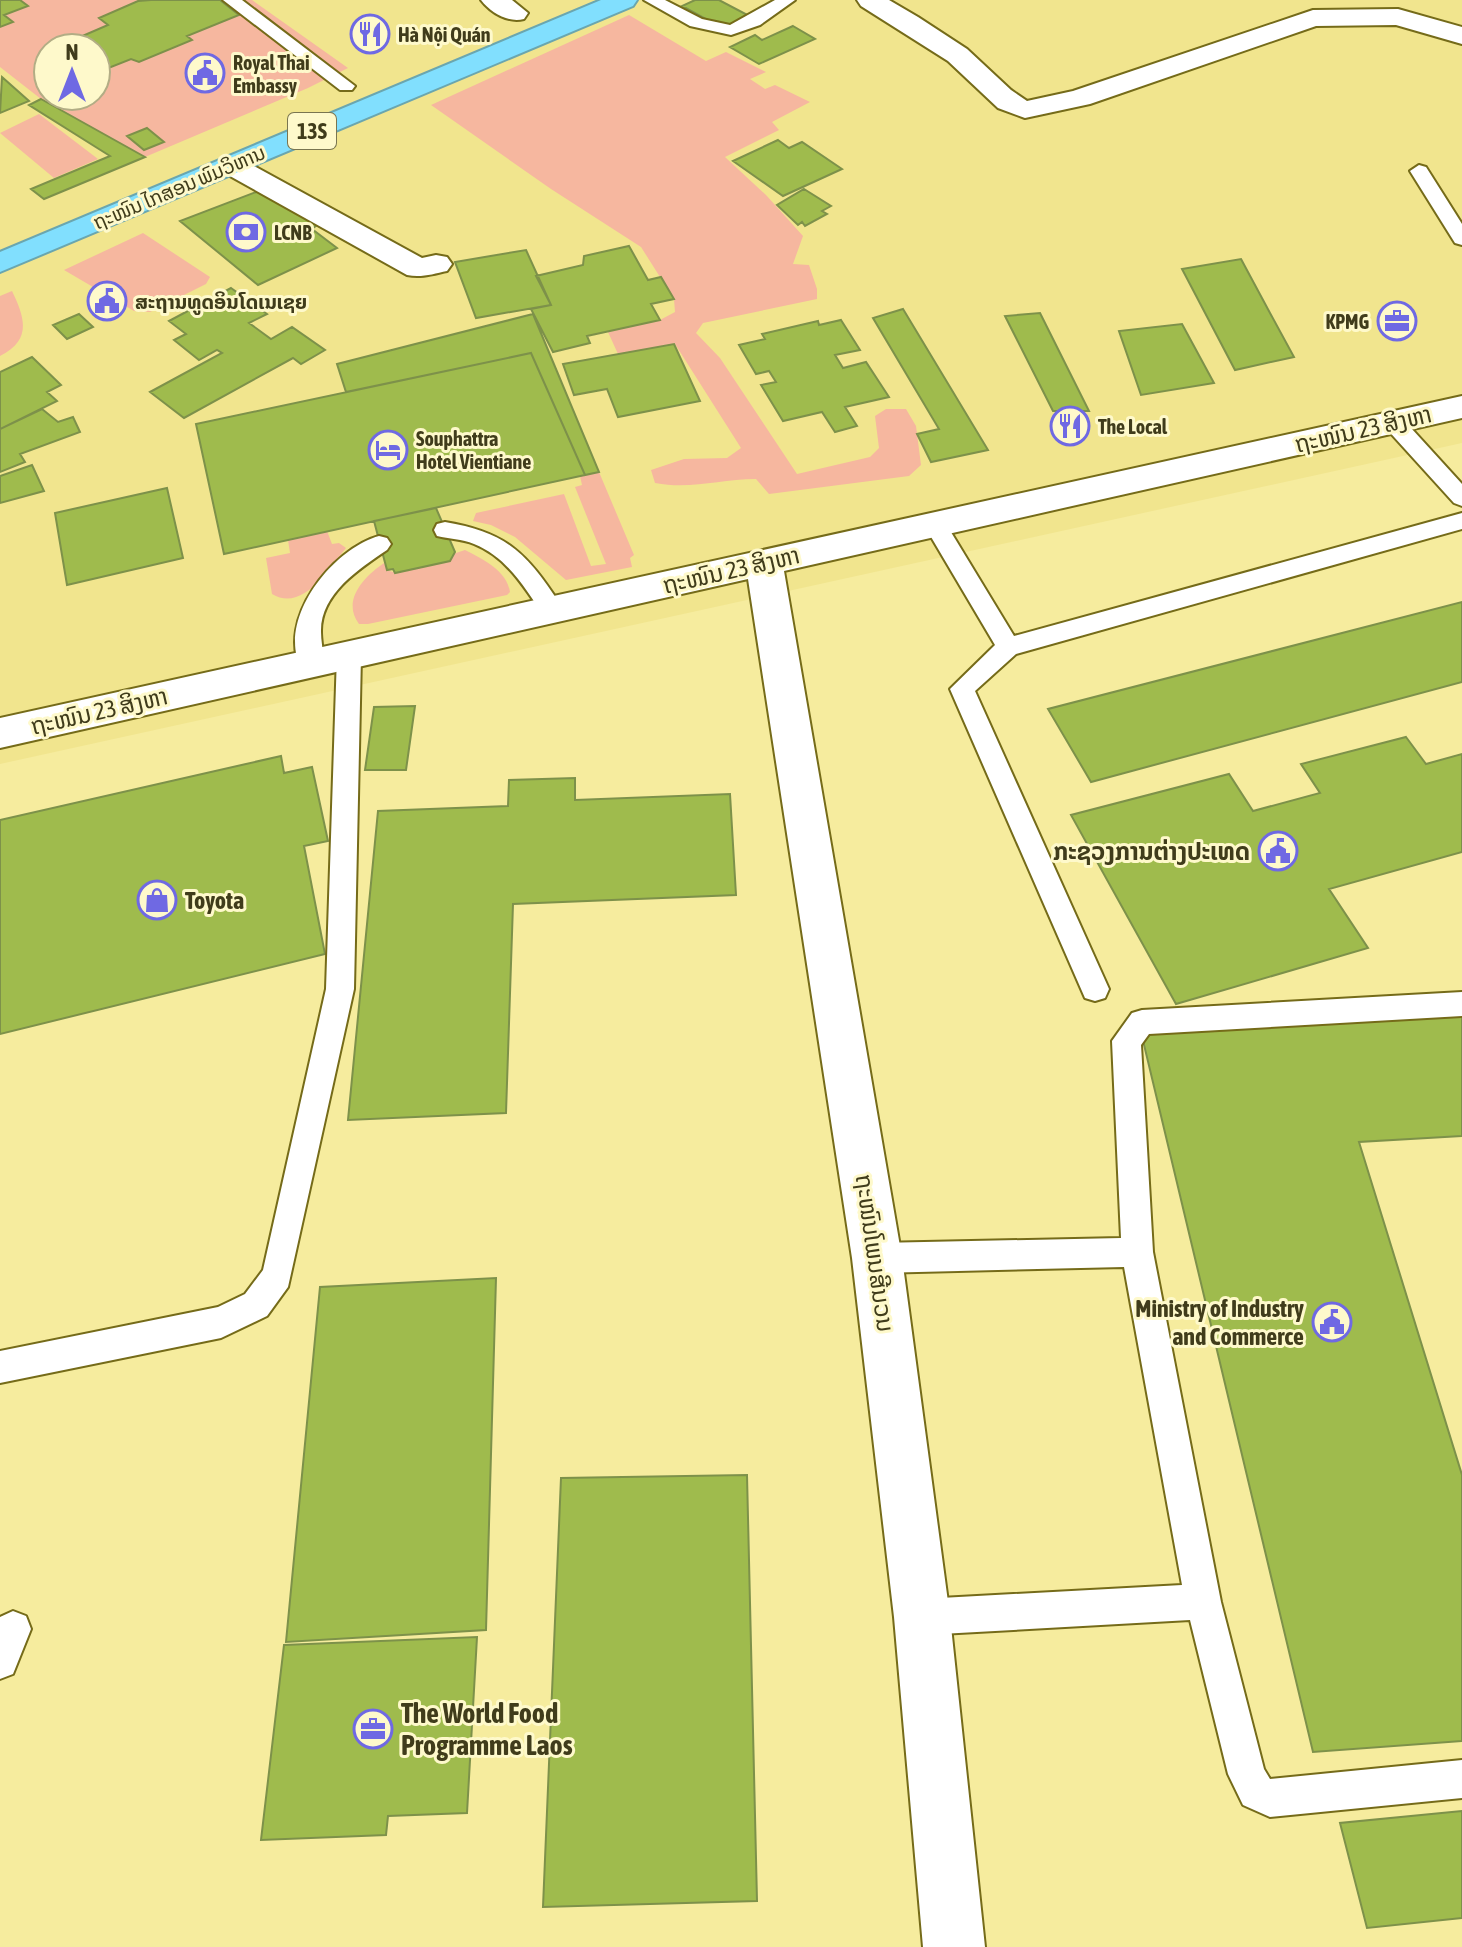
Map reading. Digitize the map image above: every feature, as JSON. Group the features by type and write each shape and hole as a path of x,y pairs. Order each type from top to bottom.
{"highway":[{"name":"ຖະໜົນ ໄກສອນ ພົມວິຫານ","path":"0,263 624,0"},
{"name":"13S","path":"317,98 374,74"},
{"name":"ຖະໜົນ ໄກສອນ ພົມວິຫານ","path":"0,235 159,167"}],"street":[{"path":"870,0 933,38 971,65 988,86 1025,110 1080,98 1313,18 1398,17 1462,36"},
{"path":"231,165 418,268 436,264"},
{"name":"ຖະໜົນ 23 ສິງຫາ","path":"0,733 1462,407"},
{"name":"ຖະໜົນໂພນສີນວນ","path":"764,563 877,1258 922,1617 954,1947"}],"lane":[{"path":"231,0 346,86"},
{"path":"652,0 713,29 730,30 740,28 787,0"},
{"path":"1419,171 1462,239"},
{"path":"1393,422 1462,498"},
{"path":"1095,989 962,689 1008,647 1462,521"},
{"path":"935,525 1008,647"},
{"path":"445,530 461,531 500,546 523,567 552,610"},
{"path":"311,664 309,625 316,601 353,561 379,544"},
{"path":"0,1367 221,1322 256,1305 277,1276 340,989 349,655"},
{"path":"1462,1004 1142,1022 1126,1041 1137,1252 1203,1602 1247,1774 1256,1792 1270,1798 1462,1779"},
{"path":"877,1258 1137,1252"},
{"path":"922,1617 1203,1602"}],"shaded area":[{"path":"0,0 1462,0 1462,443 0,764"},
{"path":"0,0 252,0 348,68 145,157 64,112 112,112 112,32 32,32 32,92 0,67"},
{"path":"629,15 706,61 726,52 766,72 750,79 765,89 775,85 810,102 772,122 779,130 725,157 766,195 803,236 793,264 809,265 817,299 703,323 696,333 720,358 797,474 870,457 879,448 875,416 886,409 906,409 916,426 921,465 909,476 769,494 756,479 693,485 655,483 651,470 684,459 727,458 741,448 675,344 618,354 608,332 660,320 675,312 674,299 641,247 431,105"},
{"path":"39,114 98,159 54,178 0,133"},
{"path":"143,233 210,277 206,284 150,312 134,311 64,270"},
{"path":"12,291 23,328 17,343 0,356 0,296"},
{"path":"599,472 634,555 630,558 632,567 566,580 515,537 491,525 473,521 476,513 564,494 591,566 606,564 575,487 582,485 580,476"},
{"path":"327,531 332,544 339,543 346,548 323,576 305,593 294,598 272,594 266,558 290,553 288,540"},
{"path":"465,550 499,572 508,585 510,592 507,595 359,624 354,615 354,598 363,582 384,563 387,570 396,573"}],"building":[{"path":"0,0 20,0 28,6 4,15 13,22 0,27"},
{"path":"220,0 239,15 187,36 192,40 139,62 131,59 112,67 112,32 92,32 108,25 99,18 138,1"},
{"path":"695,0 719,0 757,20 731,33 682,6"},
{"path":"793,26 815,39 759,64 730,47 755,35 762,40"},
{"path":"2,77 29,101 0,113"},
{"path":"40,112 64,112 145,157 44,199 31,189 110,156"},
{"path":"147,128 164,142 144,150 127,136"},
{"path":"778,140 789,148 802,142 842,169 783,196 733,161"},
{"path":"264,189 317,225 312,229 337,248 258,285 180,221"},
{"path":"804,189 831,206 822,211 827,214 805,226 802,222 798,225 777,205"},
{"path":"629,246 648,280 661,277 674,299 651,304 660,320 587,336 590,343 553,352 531,309 551,305 536,276 583,265 584,256"},
{"path":"526,250 551,305 476,318 455,262"},
{"path":"1241,259 1294,357 1235,370 1182,269"},
{"path":"231,288 267,314 249,323 271,339 292,327 325,350 301,364 293,358 184,418 150,392 222,353 217,350 199,360 174,340 186,334 169,321"},
{"path":"903,309 988,450 931,462 917,434 939,429 873,318"},
{"path":"1040,313 1089,411 1053,411 1005,316"},
{"path":"79,314 93,327 67,339 53,325"},
{"path":"533,314 599,472 585,475 531,353 346,392 337,364"},
{"path":"841,320 860,350 835,355 843,368 866,362 889,397 845,407 857,426 835,432 822,412 783,421 761,385 776,382 769,371 756,374 739,345 765,339 762,334 818,321 819,325"},
{"path":"1182,324 1214,383 1141,395 1119,331"},
{"path":"674,344 700,401 618,417 607,389 574,395 563,364"},
{"name":"Souphattra Hotel Vientiane","path":"531,353 585,475 224,554 196,424"},
{"path":"32,357 61,385 47,392 57,401 0,429 0,372"},
{"path":"42,409 58,422 73,417 80,432 20,454 25,462 0,472 0,429"},
{"path":"32,465 44,491 0,503 0,476"},
{"path":"167,488 183,558 67,585 55,513"},
{"path":"436,508 455,552 450,561 395,573 393,569 387,570 374,521"},
{"path":"1462,602 1462,682 1091,782 1048,709"},
{"path":"415,706 406,770 365,770 374,707"},
{"path":"1406,737 1426,764 1462,754 1462,852 1329,889 1368,948 1176,1004 1071,815 1229,774 1253,811 1320,793 1301,764"},
{"name":"Toyota","path":"281,756 284,773 312,767 328,841 304,846 325,954 0,1034 0,820"},
{"path":"575,778 575,800 730,794 736,895 513,904 506,1113 348,1120 378,811 508,806 509,780"},
{"path":"1462,1010 1462,1136 1359,1142 1462,1475 1462,1741 1313,1752 1140,1028"},
{"path":"496,1278 486,1630 286,1642 320,1287"},
{"path":"747,1475 757,1901 543,1907 561,1478"},
{"name":"The World Food Programme Laos","path":"477,1637 467,1813 388,1816 386,1835 261,1840 284,1645"},
{"path":"1462,1811 1462,1918 1367,1928 1340,1823"}],"place":[{"name":"Hà Nội Quán","path":"370,34"},
{"name":"Royal Thai Embassy","path":"205,73"},
{"name":"LCNB","path":"246,232"},
{"name":"ສະຖານທູດອິນໂດເນເຊຍ","path":"107,301"},
{"name":"KPMG","path":"1397,321"},
{"name":"The Local","path":"1070,426"},
{"name":"Souphattra Hotel Vientiane","path":"388,450"},
{"name":"ກະຊວງການຕ່າງປະເທດ","path":"1278,851"},
{"name":"Toyota","path":"157,900"},
{"name":"Ministry of Industry and Commerce","path":"1332,1322"},
{"name":"The World Food Programme Laos","path":"373,1729"}]}
